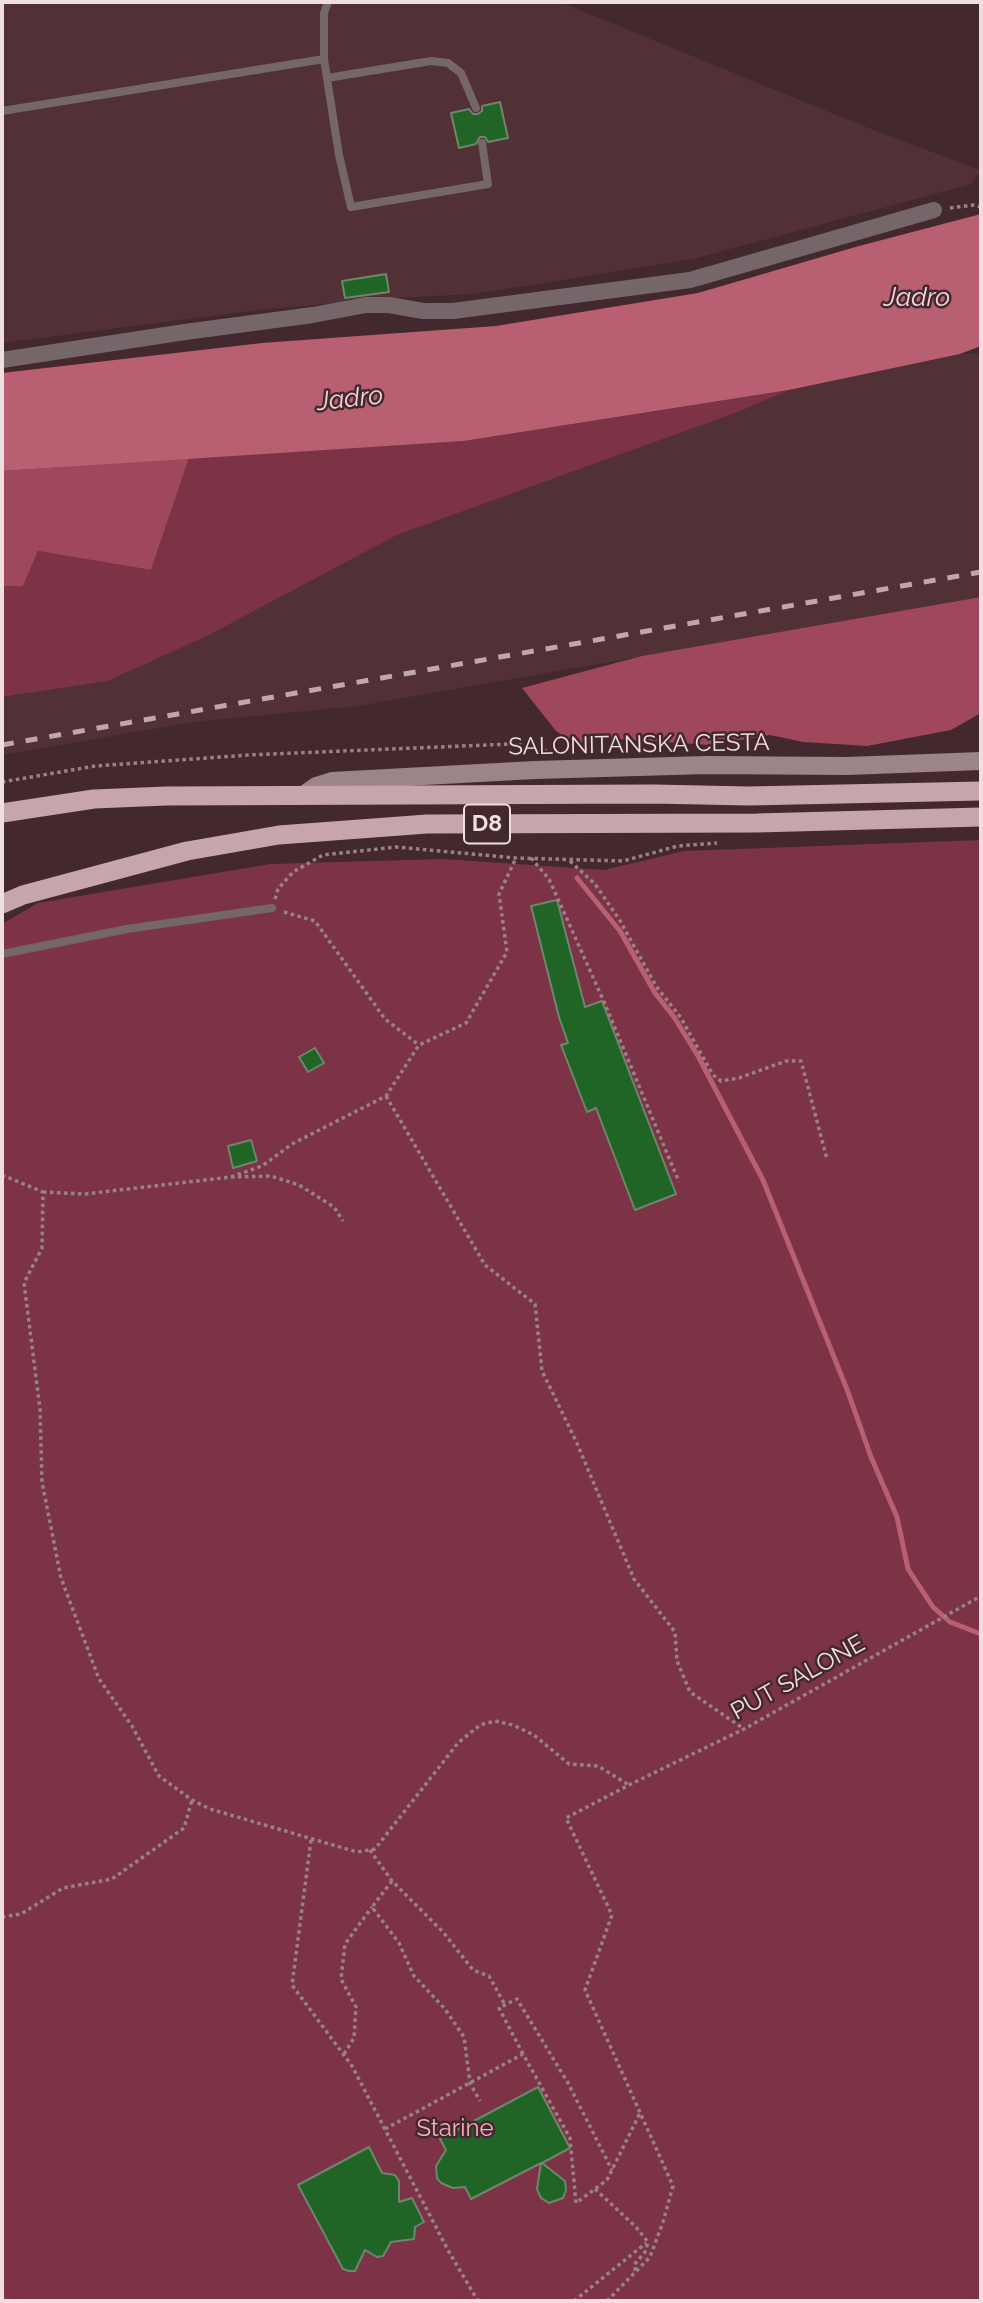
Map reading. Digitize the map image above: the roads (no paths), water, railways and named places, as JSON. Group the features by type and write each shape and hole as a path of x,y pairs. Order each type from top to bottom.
{"highway":[{"name":"D8","path":"2,813 94,799 166,796 750,796 981,791"},
{"name":"D8","path":"2,904 23,895 187,851 279,835 427,824 757,823 981,817"}],"main road":[{"name":"SALONITANSKA CESTA","path":"303,796 316,786 332,781 565,769 707,765 847,766 981,761"}],"street":[{"path":"2,360 366,305 453,311 690,281 934,210"}],"lane":[{"path":"328,2 324,13 324,59 339,155 351,207 488,184 482,143"},
{"path":"2,111 324,59"},
{"path":"327,78 430,61 448,63 461,73 476,108"},
{"path":"2,954 127,929 272,908"}],"water":[{"name":"Jadro","path":"981,214 981,346 960,354 789,390 464,441 2,471 2,373 262,343 496,326 698,293"}],"waterway":[{"path":"577,878 620,931 655,993 674,1017 698,1056 763,1180 897,1517 908,1569 933,1607 950,1622 981,1634"}],"railway":[{"path":"2,745 981,572"}],"park label":[{"name":"Starine","path":"455,2129"}]}
